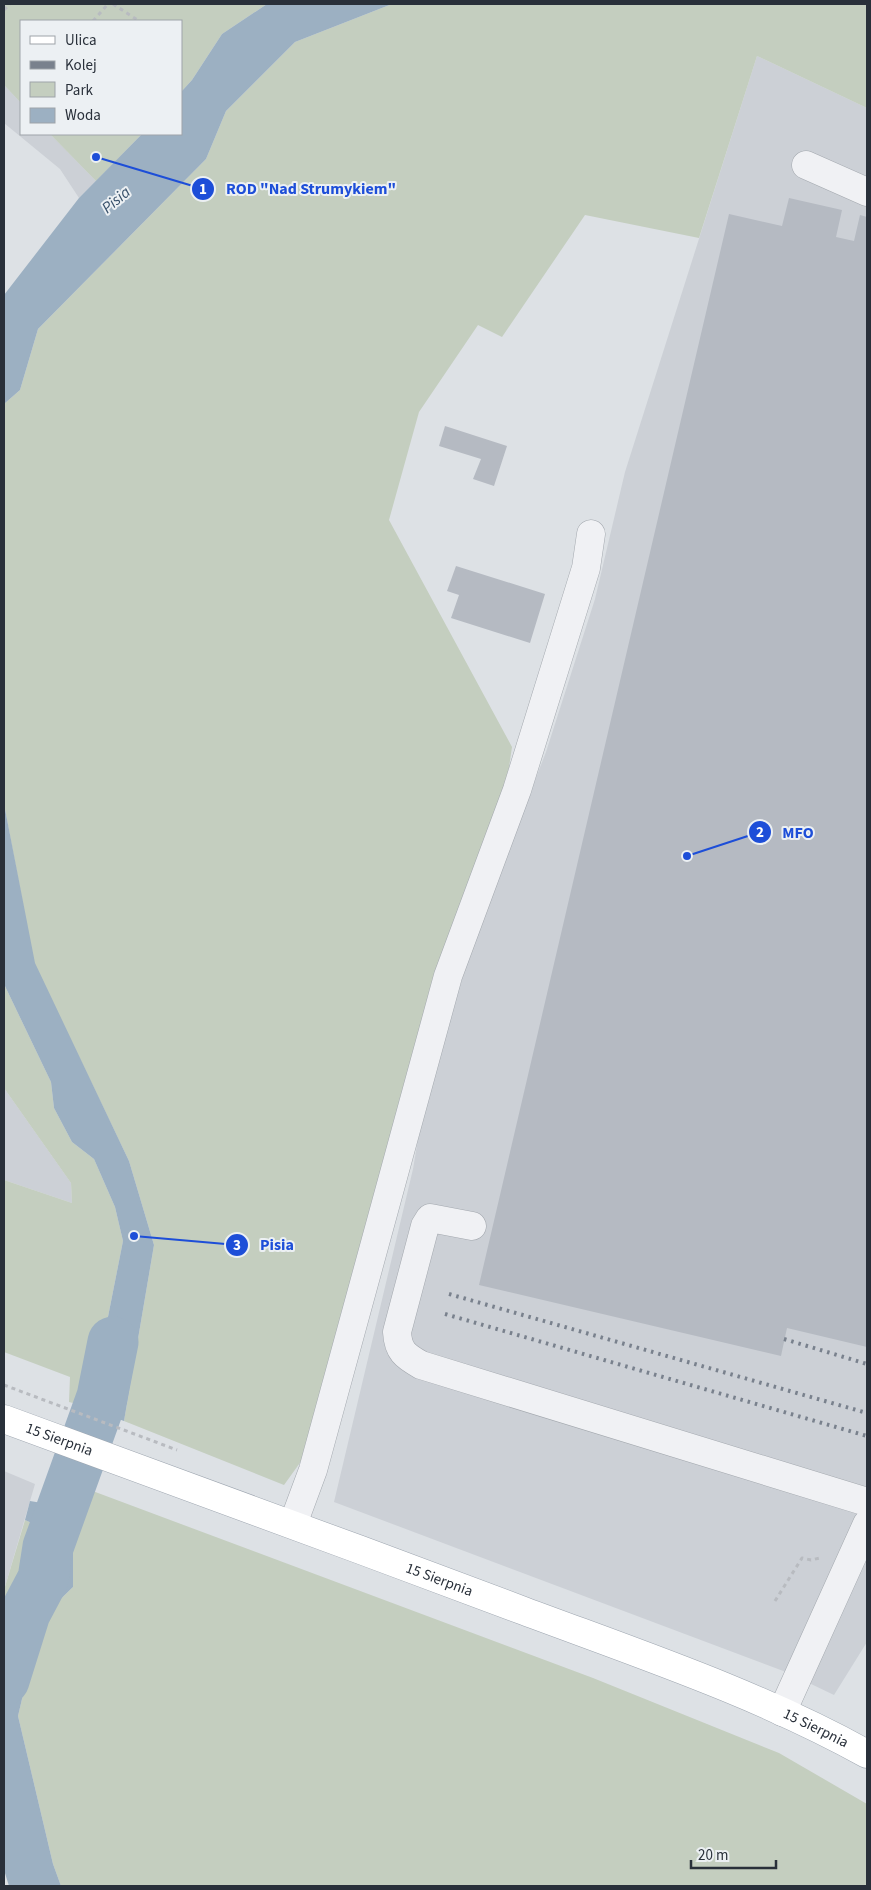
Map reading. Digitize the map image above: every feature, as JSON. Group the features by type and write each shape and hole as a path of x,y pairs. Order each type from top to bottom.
{"main road":[{"name":"15 Sierpnia","path":"6,1420 293,1524 693,1674 828,1732 867,1754"}],"lane":[{"path":"806,165 867,192"},
{"path":"293,1524 313,1470 448,976 517,790 586,568 591,534"},
{"path":"472,1226 430,1218 425,1226 397,1332 398,1345 403,1354 421,1365 867,1502"},
{"path":"782,1712 867,1524"}],"path":[{"path":"4,10 10,4"},
{"path":"94,20 108,4"},
{"path":"113,4 137,20"},
{"path":"4,1386 171,1447"}],"shaded area":[{"path":"757,56 867,108 867,1642 834,1695 786,1672 334,1502 413,1169 427,1086 487,903 546,752 595,599 625,472"},
{"path":"4,85 20,102 20,135 51,135 96,181 79,198 60,169 4,123"},
{"path":"4,1088 71,1183 72,1203 4,1180"},
{"path":"4,1471 35,1484 4,1590"}],"green space":[{"path":"4,4 267,4 222,34 192,80 182,91 182,20 20,20 20,102 4,85"},
{"path":"392,4 867,4 867,108 757,56 699,238 585,215 502,337 478,325 419,412 389,520 512,747 507,781 302,1460 284,1485 124,1421 154,1245 129,1161 34,963 4,804 4,404 20,390 38,329 206,159 226,111 295,42"},
{"path":"51,135 141,135 96,181"},
{"path":"4,984 51,1082 54,1108 72,1142 94,1159 115,1207 123,1241 106,1327 77,1404 69,1402 70,1377 4,1352 4,1180 72,1203 71,1183 4,1088"},
{"path":"90,1490 593,1678 779,1753 867,1804 867,1886 61,1886 53,1864 18,1716 41,1618 73,1587 73,1538"},
{"path":"25,1520 34,1524 4,1625 4,1590"}],"water":[{"path":"267,4 392,4 295,42 226,111 206,159 38,329 20,390 4,404 4,295 79,198 141,135 182,135 182,91 192,80 222,34"},
{"path":"4,804 35,963 129,1161 154,1245 124,1421 77,1404 106,1327 123,1241 115,1207 94,1159 72,1142 54,1108 51,1082 4,984"},
{"path":"51,1475 90,1490 73,1538 73,1587 41,1618 18,1716 53,1864 61,1886 9,1886 4,1870 4,1625 34,1524 25,1520 30,1501 42,1503"}],"building":[{"path":"789,198 842,210 836,237 854,241 860,215 867,217 867,1347 787,1328 781,1356 479,1285 729,214 782,226"},
{"path":"445,426 507,446 494,486 473,479 481,459 439,446"},
{"path":"456,566 545,594 530,643 451,618 459,595 447,591"}],"waterway":[{"name":"Pisia","path":"4,1680 25,1613 43,1579 48,1547 102,1397 113,1342"}],"railway":[{"path":"449,1294 867,1413"},
{"path":"445,1314 867,1436"},
{"path":"784,1339 867,1364"}],"place":[{"name":"ROD \"Nad Strumykiem\"","path":"96,157"},
{"name":"MFO","path":"687,856"},
{"name":"Pisia","path":"134,1236"}]}
